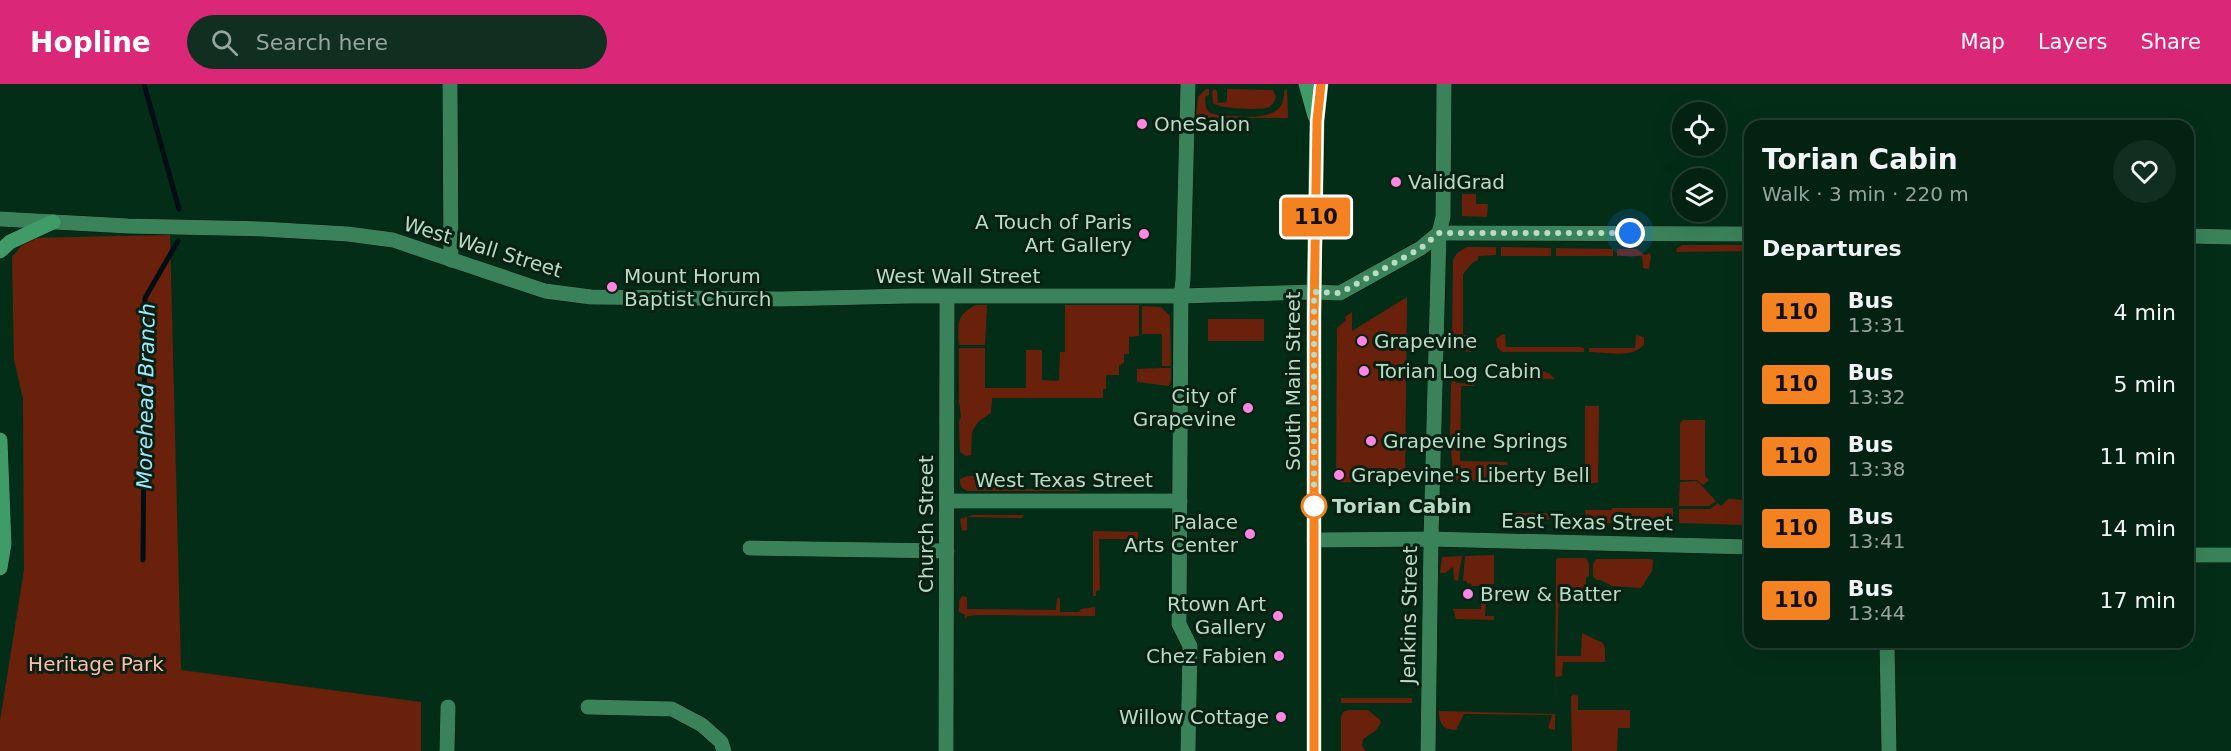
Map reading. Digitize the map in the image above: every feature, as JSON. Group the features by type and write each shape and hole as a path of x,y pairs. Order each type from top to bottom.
{"main road":[{"path":"1305,84 1317,121"},
{"name":"South Main Street","path":"1314,751 1314,292 1317,121 1321,84"},
{"path":"0,251 19,238 52,222"},
{"path":"0,440 2,544 0,568"}],"street":[{"path":"450,84 451,260"},
{"path":"1188,84 1181,296 1179,501 1179,624 1190,646 1188,751"},
{"name":"Jenkins Street","path":"1428,751 1439,233 1443,216 1444,84"},
{"name":"West Wall Street","path":"0,219 348,234 393,240 545,291 591,297 800,299 1340,293 1421,248 1439,233"},
{"path":"1439,233 1744,234"},
{"path":"2194,236 2231,237"},
{"name":"Church Street","path":"945,751 948,551 947,297"},
{"name":"West Texas Street","path":"948,501 1179,501"},
{"name":"East Texas Street","path":"1314,540 1431,539 1744,547"},
{"path":"750,548 948,551"},
{"path":"2194,555 2231,555"},
{"path":"1887,648 1889,751"},
{"path":"447,751 448,707"},
{"path":"588,707 672,708 702,725 721,742 724,751"}],"green space":[{"path":"1209,89 1209,95 1205,97 1206,108 1210,113 1250,117 1270,114 1278,109 1283,102 1284,91 1287,89 1288,118 1196,118 1198,97"},
{"path":"1214,89 1217,91 1218,103 1227,102 1227,89 1273,90 1276,97 1267,108 1231,108 1213,103"},
{"path":"1462,194 1476,194 1476,204 1488,204 1487,217 1462,216"},
{"name":"Heritage Park","path":"170,235 181,670 421,702 421,751 0,751 0,721 24,570 23,398 14,360 12,257 28,238"},
{"path":"1682,245 1744,245 1744,251 1677,252 1676,249"},
{"path":"1467,247 1496,247 1496,255 1478,256 1478,260 1472,263 1463,274 1463,335 1477,336 1477,346 1471,352 1456,350 1458,346 1452,339 1453,260 1457,253"},
{"path":"1501,247 1551,248 1551,256 1501,256"},
{"path":"1556,248 1613,249 1613,256 1556,256"},
{"path":"1617,249 1637,249 1645,255 1650,253 1649,269 1643,268 1642,256 1617,256"},
{"path":"1407,297 1405,483 1336,482 1337,328 1352,312 1352,331"},
{"path":"976,305 987,305 985,345 959,345 960,320 965,312"},
{"path":"1065,305 1139,305 1139,336 1129,337 1129,354 1124,354 1124,363 1119,365 1119,375 1106,375 1106,389 1103,389 1103,398 992,398 991,413 978,422 972,432 971,455 966,456 960,452 959,348 985,348 985,388 1026,388 1026,350 1042,350 1042,380 1059,381 1060,352 1065,352"},
{"path":"1142,306 1161,307 1170,316 1171,366 1162,366 1162,334 1142,334"},
{"path":"1208,319 1264,319 1264,341 1208,341"},
{"path":"1503,334 1506,347 1580,347 1584,348 1584,352 1502,352 1497,347 1496,339"},
{"path":"1636,335 1644,337 1644,344 1634,352 1619,354 1589,352 1589,348 1635,348"},
{"path":"1171,368 1169,386 1137,382 1137,369"},
{"path":"1543,371 1555,379 1494,378 1500,372"},
{"path":"1453,379 1456,383 1475,384 1461,386 1460,461 1507,462 1508,465 1490,465 1490,481 1454,480 1450,441"},
{"path":"1585,406 1599,406 1598,483 1585,483"},
{"path":"1683,420 1705,420 1705,476 1709,480 1703,485 1697,480 1680,480 1680,424"},
{"path":"1014,475 1016,489 1083,489 1079,491 967,491 960,483 960,479 967,476 995,476 995,488 1008,489 1009,476"},
{"path":"1697,481 1716,501 1709,506 1679,506 1680,482"},
{"path":"1728,499 1744,500 1744,525 1679,523 1679,509 1710,509 1718,503 1721,506"},
{"path":"1612,508 1673,508 1673,524 1593,523 1586,516 1585,510 1612,510"},
{"path":"1514,513 1560,513 1558,520 1554,517 1545,521 1514,521"},
{"path":"973,515 1024,515 1022,518 967,517 967,530 962,531 960,519"},
{"path":"1093,531 1138,532 1138,539 1099,539 1100,590 1096,591 1096,596 1093,596"},
{"path":"1494,555 1494,584 1491,584 1490,593 1486,593 1485,616 1494,616 1494,620 1456,619 1453,609 1481,609 1481,599 1484,599 1481,586 1472,586 1467,581 1463,581 1465,556"},
{"path":"1462,556 1458,581 1454,580 1453,567 1445,573 1440,573 1442,557"},
{"path":"1586,558 1589,564 1589,576 1586,577 1586,591 1559,590 1557,656 1581,656 1582,633 1603,643 1605,662 1563,662 1562,676 1555,677 1556,559"},
{"path":"1596,559 1651,559 1653,560 1652,571 1641,588 1612,586 1596,580 1593,576 1593,564"},
{"path":"962,596 967,597 967,609 1056,610 1058,597 1060,612 1079,612 1081,609 1095,607 1095,616 978,615 968,616 965,619 965,615 959,612 959,601"},
{"path":"1573,694 1578,696 1578,710 1630,710 1630,728 1618,728 1617,751 1572,751 1571,697"},
{"path":"1341,698 1412,698 1412,703 1341,703"},
{"path":"1368,710 1380,720 1381,723 1375,731 1363,739 1362,746 1366,751 1341,751 1341,717 1343,712"},
{"path":"1439,711 1555,714 1555,730 1548,728 1552,715 1464,714 1456,730 1448,729 1443,725"}],"waterway":[{"name":"Morehead Branch","path":"144,84 179,209"},
{"name":"Morehead Branch","path":"143,560 145,298 178,241"}],"bus line":[{"name":"110","path":"1314,751 1314,317 1317,121 1321,84"}],"place":[{"name":"OneSalon","path":"1142,124"},
{"name":"ValidGrad","path":"1396,182"},
{"name":"A Touch of Paris Art Gallery","path":"1144,234"},
{"name":"Mount Horum Baptist Church","path":"612,287"},
{"name":"Grapevine","path":"1362,341"},
{"name":"Torian Log Cabin","path":"1364,371"},
{"name":"City of Grapevine","path":"1248,408"},
{"name":"Grapevine Springs","path":"1371,441"},
{"name":"Grapevine's Liberty Bell","path":"1339,475"},
{"name":"Torian Cabin","path":"1314,506"},
{"name":"Palace Arts Center","path":"1250,534"},
{"name":"Brew & Batter","path":"1468,594"},
{"name":"Rtown Art Gallery","path":"1278,616"},
{"name":"Chez Fabien","path":"1279,656"},
{"name":"Willow Cottage","path":"1281,717"}],"route":[{"path":"1314,506 1314,292 1340,293 1421,248 1439,233 1456,231 1630,233"}]}
